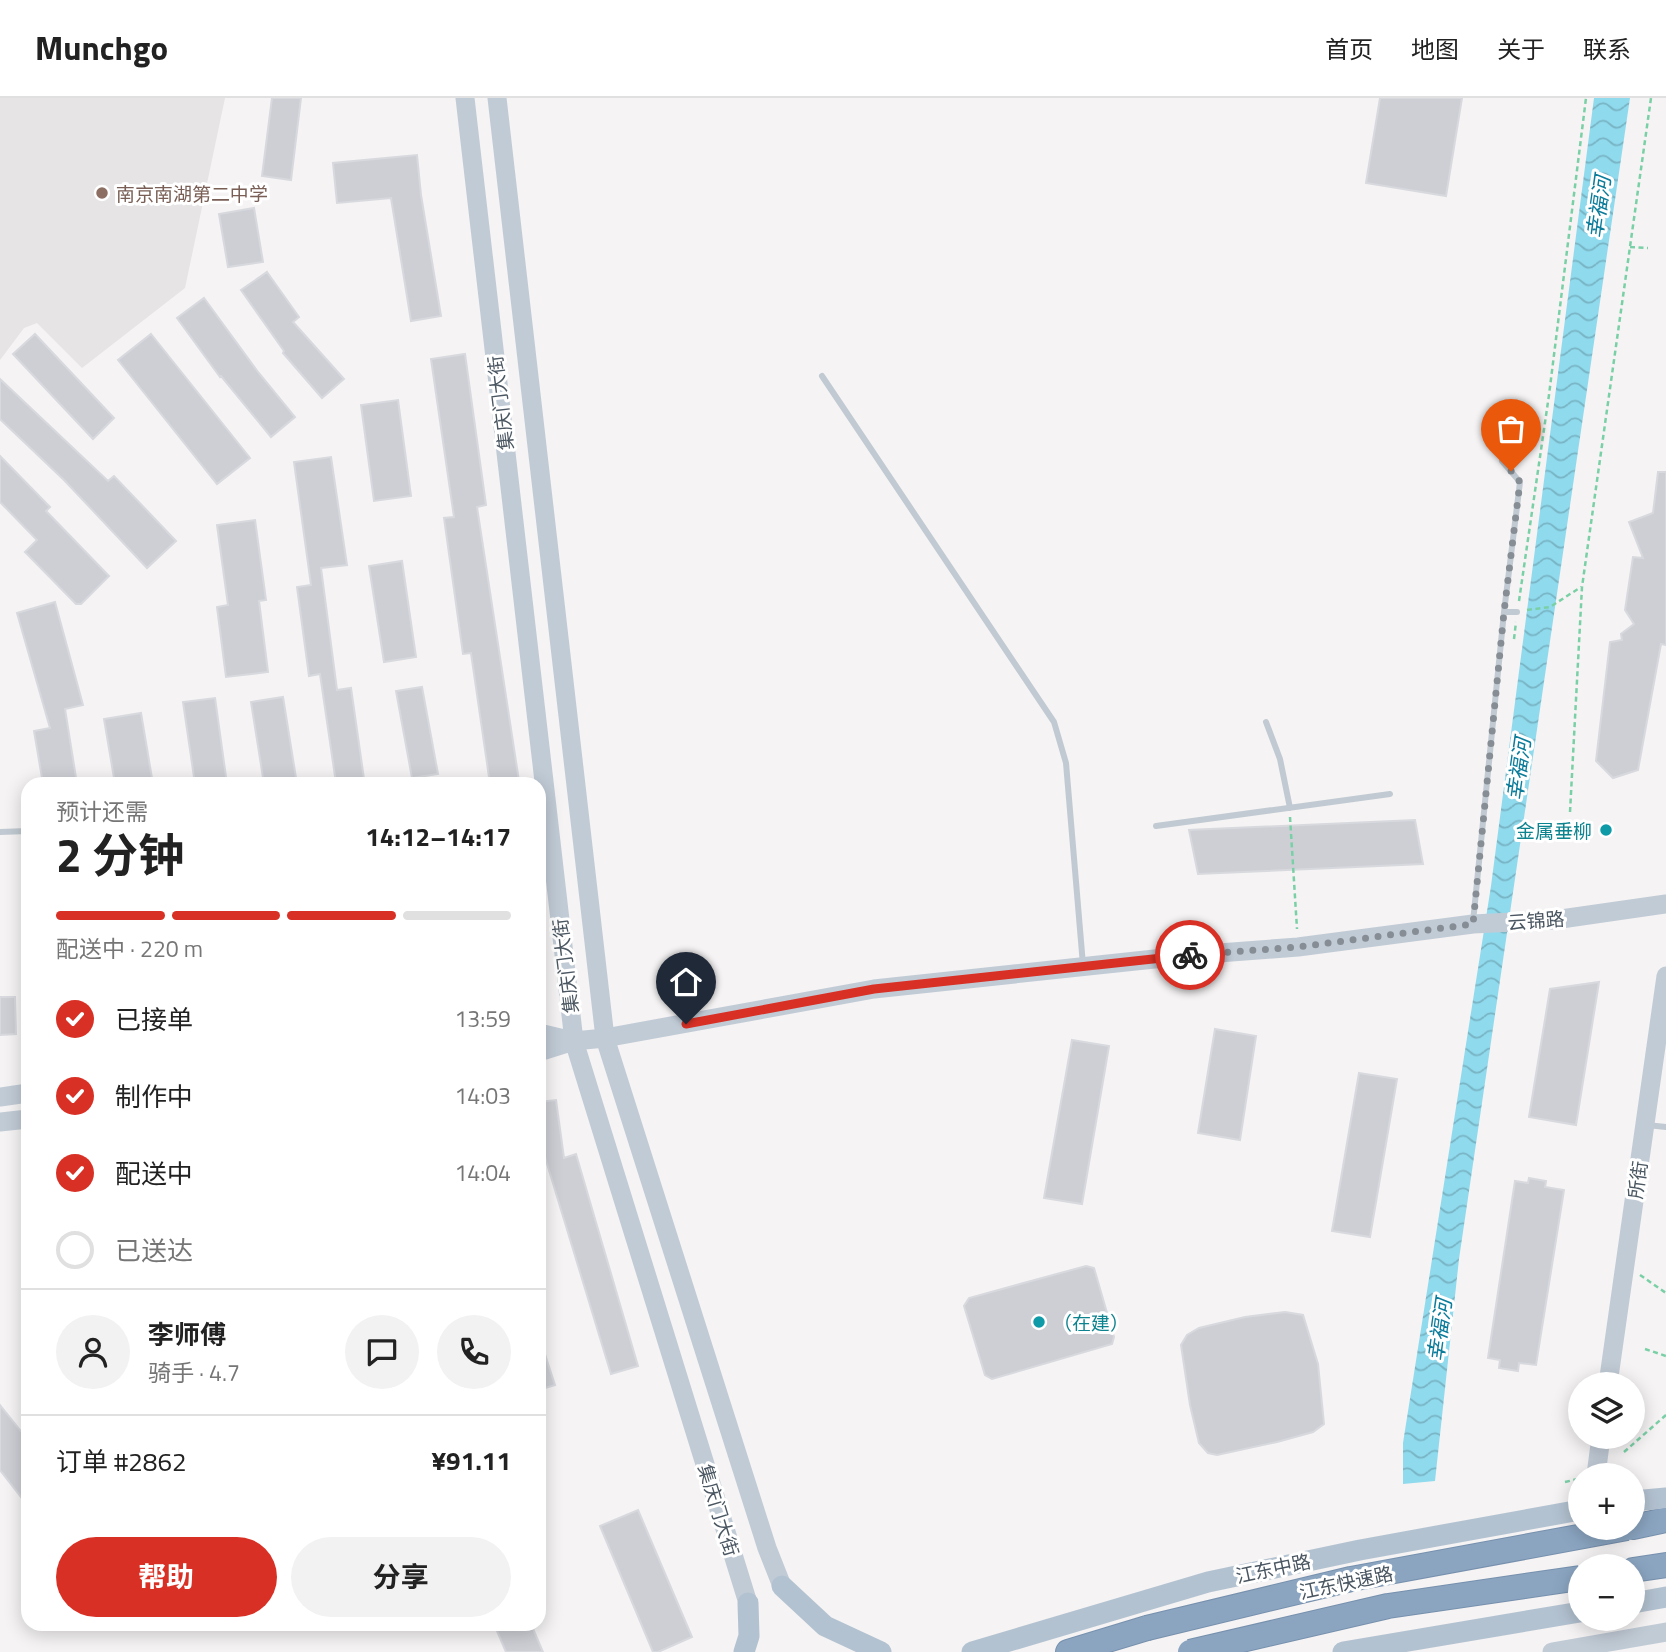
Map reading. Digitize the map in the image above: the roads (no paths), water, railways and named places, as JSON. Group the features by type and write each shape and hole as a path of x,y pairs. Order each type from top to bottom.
{"highway":[{"path":"1645,1524 1666,1520"},
{"name":"江东快速路","path":"1069,1652 1147,1628 1351,1579 1568,1539"},
{"path":"1645,1568 1666,1565"},
{"name":"江东快速路","path":"1191,1652 1388,1606 1568,1580"}],"main road":[{"name":"集庆门大街","path":"465,98 539,777"},
{"name":"集庆门大街","path":"497,98 605,1038 767,1549 782,1586"},
{"name":"集庆门大街","path":"546,835 574,1041 748,1602"},
{"name":"云锦路","path":"546,1050 574,1041 605,1038 874,989 1298,947 1473,924 1554,920 1666,904"},
{"name":"所街","path":"1610,1372 1666,976"},
{"name":"云锦路","path":"546,1035 574,1041"},
{"path":"0,1097 21,1094"},
{"path":"0,1122 21,1120"},
{"path":"1645,1500 1666,1498"},
{"name":"江东中路","path":"972,1652 1208,1582 1360,1550 1568,1512"},
{"path":"782,1586 825,1626 881,1652"},
{"path":"1645,1601 1666,1597"},
{"path":"744,1652 749,1636 748,1602"},
{"path":"1343,1652 1568,1614"},
{"path":"1558,1652 1630,1645 1666,1632"}],"lane":[{"path":"822,376 1055,723 1066,763 1083,967"},
{"path":"1473,924 1504,612 1520,482 1502,461"},
{"path":"1504,612 1517,612"},
{"path":"1266,722 1280,759 1290,808"},
{"path":"1156,826 1390,794"},
{"path":"0,832 21,831"},
{"path":"1645,1125 1666,1127"}],"water":[{"name":"幸福河","path":"1594,98 1630,98 1459,1259 1435,1481 1403,1484 1403,1443 1491,886"}],"place":[{"name":"南京南湖第二中学","path":"102,193"},
{"name":"金属垂柳","path":"1606,830"},
{"name":"（在建）","path":"1039,1322"}]}
